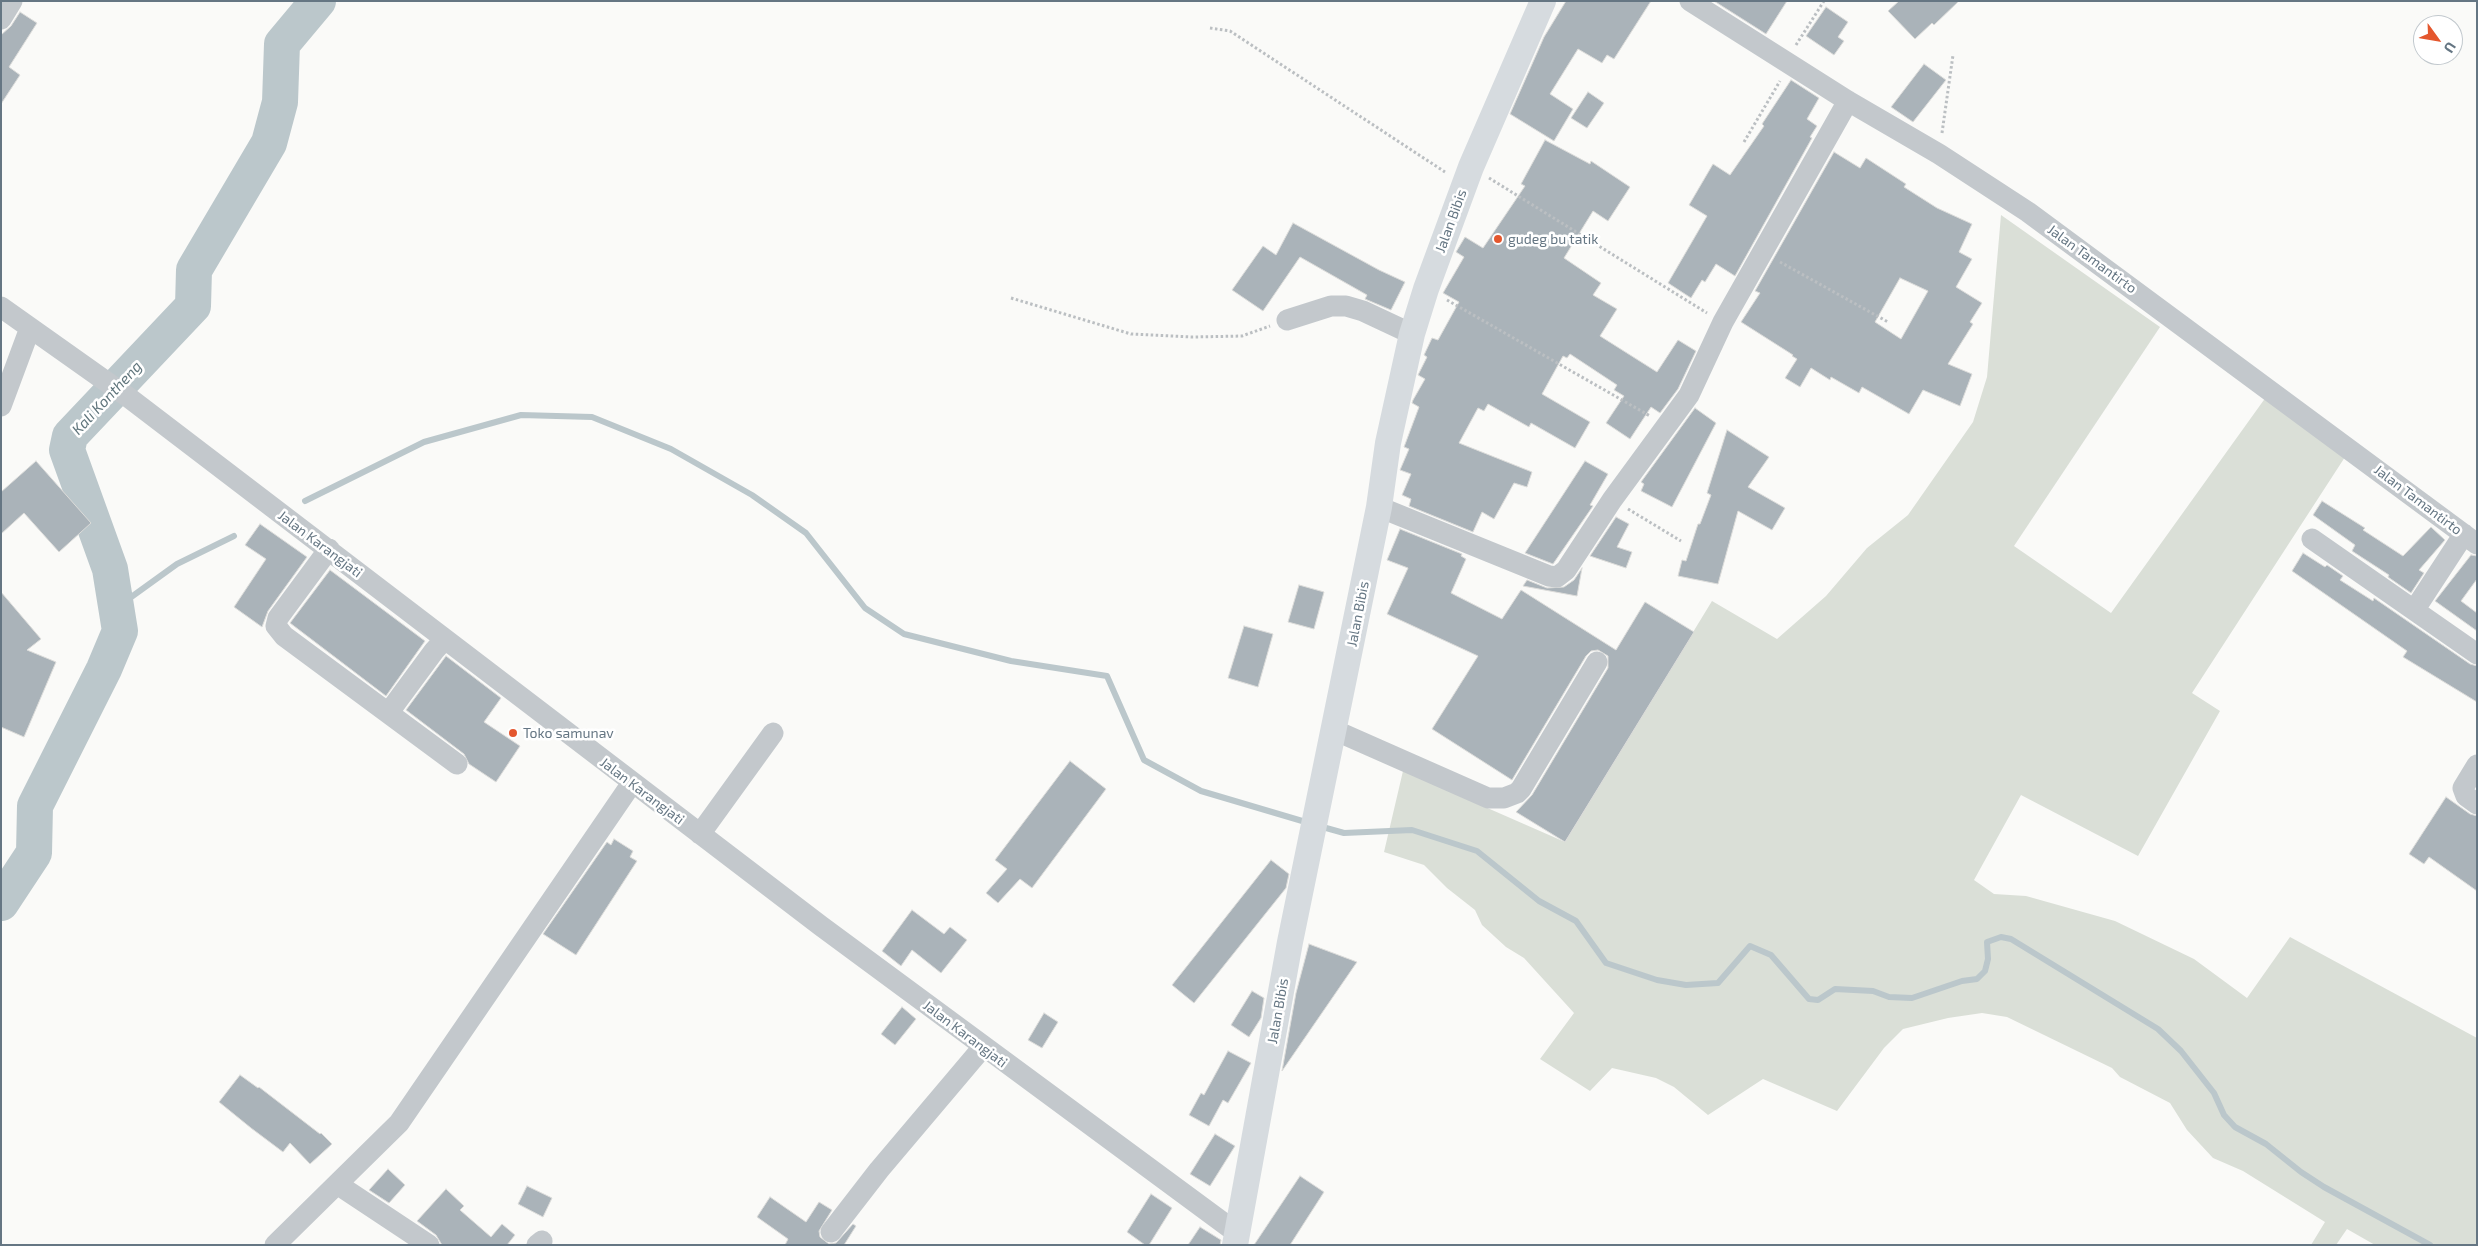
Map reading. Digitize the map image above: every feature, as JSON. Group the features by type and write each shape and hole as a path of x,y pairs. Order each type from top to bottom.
{"main road":[{"name":"Jalan Bibis","path":"1236,1239 1290,942 1325,779 1379,507 1388,443 1412,334 1426,289 1468,176 1543,1"}],"street":[{"path":"1,19 12,1"},
{"name":"Jalan Tamantirto","path":"1690,1 1848,101 1939,154 2028,212 2470,539"},
{"path":"1379,507 1549,576 1556,577 1566,570 1612,500 1689,395 1722,322 1848,101"},
{"path":"1287,320 1331,306 1346,306 1364,311 1412,334"},
{"name":"Jalan Karangjati","path":"1,307 128,397 216,467 329,549 444,640 1236,1239"},
{"path":"1,406 30,328"},
{"path":"2312,539 2477,654"},
{"path":"2415,609 2470,539"},
{"path":"329,549 278,618 276,626 284,636 390,712 457,764"},
{"path":"390,712 434,650 444,640"},
{"path":"1334,730 1488,798 1504,798 1517,793 1521,789 1597,662"},
{"path":"700,834 773,734"},
{"path":"2477,765 2463,788 2466,796 2477,804"},
{"path":"275,1245 399,1123 632,783"},
{"path":"831,1232 880,1170 984,1047"},
{"path":"337,1184 428,1245"}],"path":[{"path":"1744,142 1824,1"},
{"path":"1210,28 1230,31 1468,176 1722,322"},
{"path":"1939,154 1953,55"},
{"path":"1762,252 1888,322"},
{"path":"1426,289 1668,426"},
{"path":"1010,298 1131,334 1192,337 1242,336 1287,320"},
{"path":"1612,500 1682,541"}],"shaded area":[{"path":"2001,215 2160,327 2014,546 2111,613 2266,397 2345,457 2192,693 2220,711 2138,856 2021,795 1974,880 1994,894 2026,896 2115,921 2194,959 2247,998 2290,937 2477,1038 2477,1245 2375,1245 2347,1229 2336,1245 2311,1245 2325,1222 2243,1171 2213,1158 2187,1130 2170,1103 2120,1077 2112,1068 2007,1017 1982,1013 1948,1018 1903,1029 1884,1048 1837,1111 1763,1079 1708,1115 1674,1087 1656,1078 1612,1068 1590,1091 1540,1059 1574,1013 1524,958 1506,947 1482,925 1475,910 1447,888 1424,865 1384,852 1403,771 1565,842 1712,601 1777,639 1826,596 1867,548 1908,515 1973,422 1987,377"}],"building":[{"path":"1566,1 1651,1 1614,59 1607,55 1602,63 1578,49 1550,94 1573,109 1554,141 1510,114 1544,37"},
{"path":"1714,1 1787,1 1766,34"},
{"path":"1899,1 1959,1 1934,25 1932,23 1915,39 1888,11"},
{"path":"1826,7 1848,22 1838,37 1844,41 1834,55 1806,36"},
{"path":"20,12 37,23 9,67 20,75 1,104 1,35 11,26"},
{"path":"1924,64 1946,80 1913,122 1891,107"},
{"path":"1791,80 1819,98 1807,119 1817,126 1810,137 1812,138 1735,276 1716,264 1705,282 1702,280 1691,298 1668,283 1707,216 1689,205 1713,164 1730,175 1764,126 1762,124"},
{"path":"1588,92 1604,103 1587,128 1571,118"},
{"path":"1545,140 1590,164 1591,161 1630,187 1608,221 1593,211 1564,258 1601,283 1593,295 1617,309 1600,336 1657,372 1678,340 1696,351 1678,389 1660,413 1651,407 1630,439 1606,423 1624,396 1614,390 1617,385 1570,354 1567,358 1563,356 1542,394 1590,422 1575,448 1531,423 1529,427 1488,404 1484,411 1478,408 1459,443 1532,472 1527,487 1514,483 1494,519 1482,512 1473,532 1409,506 1411,499 1402,495 1411,474 1400,470 1409,449 1404,447 1419,407 1412,403 1425,379 1418,375 1427,357 1424,355 1432,338 1438,340 1459,302 1443,293 1464,257 1456,252 1465,237 1483,248 1525,186 1521,184"},
{"path":"1834,152 1860,168 1866,158 1906,184 1904,187 1937,208 1972,224 1959,252 1972,259 1956,287 1982,303 1970,322 1973,324 1948,364 1972,374 1960,406 1923,390 1909,414 1862,387 1859,393 1831,377 1830,380 1811,368 1800,387 1785,378 1797,359 1741,322 1760,293 1755,291","holes":["1900,278 1928,291 1901,339 1875,322"]},
{"path":"1293,223 1379,270 1405,282 1391,310 1365,299 1367,295 1300,257 1263,311 1232,290 1263,246 1276,255"},
{"path":"1695,408 1716,423 1672,507 1641,491 1644,484 1641,482"},
{"path":"1727,430 1769,457 1748,487 1785,508 1772,530 1738,511 1718,584 1678,576 1682,560 1686,561 1698,524 1700,524 1711,495 1707,493"},
{"path":"36,461 91,523 59,552 24,513 1,534 1,492"},
{"path":"1585,461 1608,474 1590,505 1593,506 1553,564 1525,553"},
{"path":"2322,501 2365,528 2363,530 2403,556 2431,527 2445,540 2419,570 2424,573 2411,593 2388,577 2389,575 2352,551 2355,545 2313,515"},
{"path":"1616,517 1629,524 1617,547 1632,552 1626,568 1590,556"},
{"path":"260,524 307,557 268,611 262,627 234,607 266,559 245,545"},
{"path":"1400,529 1462,554 1461,556 1466,559 1451,593 1502,619 1521,590 1616,650 1645,602 1694,632 1565,842 1516,812 1532,795 1608,668 1608,656 1598,650 1591,651 1586,656 1512,780 1432,729 1478,656 1387,614 1408,568 1387,560"},
{"path":"2303,553 2325,567 2327,565 2343,576 2340,580 2373,601 2374,598 2470,664 2477,666 2477,702 2403,657 2407,651 2292,571"},
{"path":"2471,555 2477,556 2477,579 2461,601 2477,613 2477,631 2435,601"},
{"path":"1582,568 1577,596 1523,586 1527,580 1547,588 1564,587 1574,580"},
{"path":"330,570 425,641 386,696 290,623"},
{"path":"1299,585 1324,592 1314,629 1288,622"},
{"path":"1,592 41,639 27,650 56,662 24,737 1,727"},
{"path":"1244,626 1273,634 1258,687 1228,678"},
{"path":"446,656 501,698 484,722 520,746 496,782 469,764 464,754 406,710"},
{"path":"1070,761 1106,789 1032,888 1020,879 998,903 986,893 1007,869 995,860"},
{"path":"2446,797 2470,814 2477,816 2477,891 2429,857 2424,864 2409,854"},
{"path":"614,839 633,851 630,857 637,861 576,955 543,934 607,842 611,845"},
{"path":"1271,860 1289,874 1286,888 1194,1003 1172,985"},
{"path":"912,910 944,934 950,927 967,940 941,973 912,950 901,966 882,951"},
{"path":"1309,944 1357,962 1282,1071 1296,993"},
{"path":"1252,991 1264,998 1261,1018 1249,1037 1231,1025"},
{"path":"902,1007 916,1019 895,1045 881,1034"},
{"path":"1044,1013 1058,1022 1042,1048 1028,1040"},
{"path":"1228,1051 1251,1063 1228,1103 1223,1100 1209,1126 1189,1115 1201,1093 1204,1095"},
{"path":"240,1075 321,1133 332,1144 310,1164 290,1143 283,1152 251,1128 219,1102"},
{"path":"1215,1134 1235,1146 1210,1186 1190,1174"},
{"path":"388,1169 405,1185 389,1203 369,1190"},
{"path":"1300,1176 1324,1192 1290,1245 1254,1245"},
{"path":"527,1186 552,1198 543,1217 518,1204"},
{"path":"446,1189 464,1206 460,1210 491,1237 502,1224 515,1235 507,1245 442,1245 436,1235 417,1221"},
{"path":"1151,1194 1172,1208 1149,1245 1145,1245 1127,1232"},
{"path":"770,1197 806,1222 819,1202 832,1210 819,1231 820,1237 829,1244 836,1243 853,1224 856,1226 844,1245 785,1245 788,1239 757,1217"},
{"path":"1200,1227 1221,1240 1220,1245 1188,1245"}],"waterway":[{"name":"Kali Kontheng","path":"1,903 34,853 35,806 104,669 120,631 110,569 67,450 70,436 193,306 194,270 269,143 280,102 282,44 318,1"},
{"path":"305,501 424,442 521,415 592,417 671,449 752,495 806,533 865,608 904,634 1011,661 1107,676 1144,760 1201,791 1309,823"},
{"path":"116,608 177,564 234,536"},
{"path":"1319,826 1344,833 1412,830 1477,851 1539,901 1576,921 1606,963 1657,980 1686,985 1718,983 1750,946 1771,955 1809,999 1818,1000 1835,989 1873,991 1889,997 1912,998 1962,981 1977,979 1985,971 1988,959 1987,942 2001,937 2011,939 2158,1029 2181,1051 2214,1093 2224,1115 2235,1127 2266,1144 2301,1172 2324,1187 2430,1245"}],"place":[{"name":"gudeg bu tatik","path":"1498,239"},
{"name":"Toko samunav","path":"513,733"}]}
